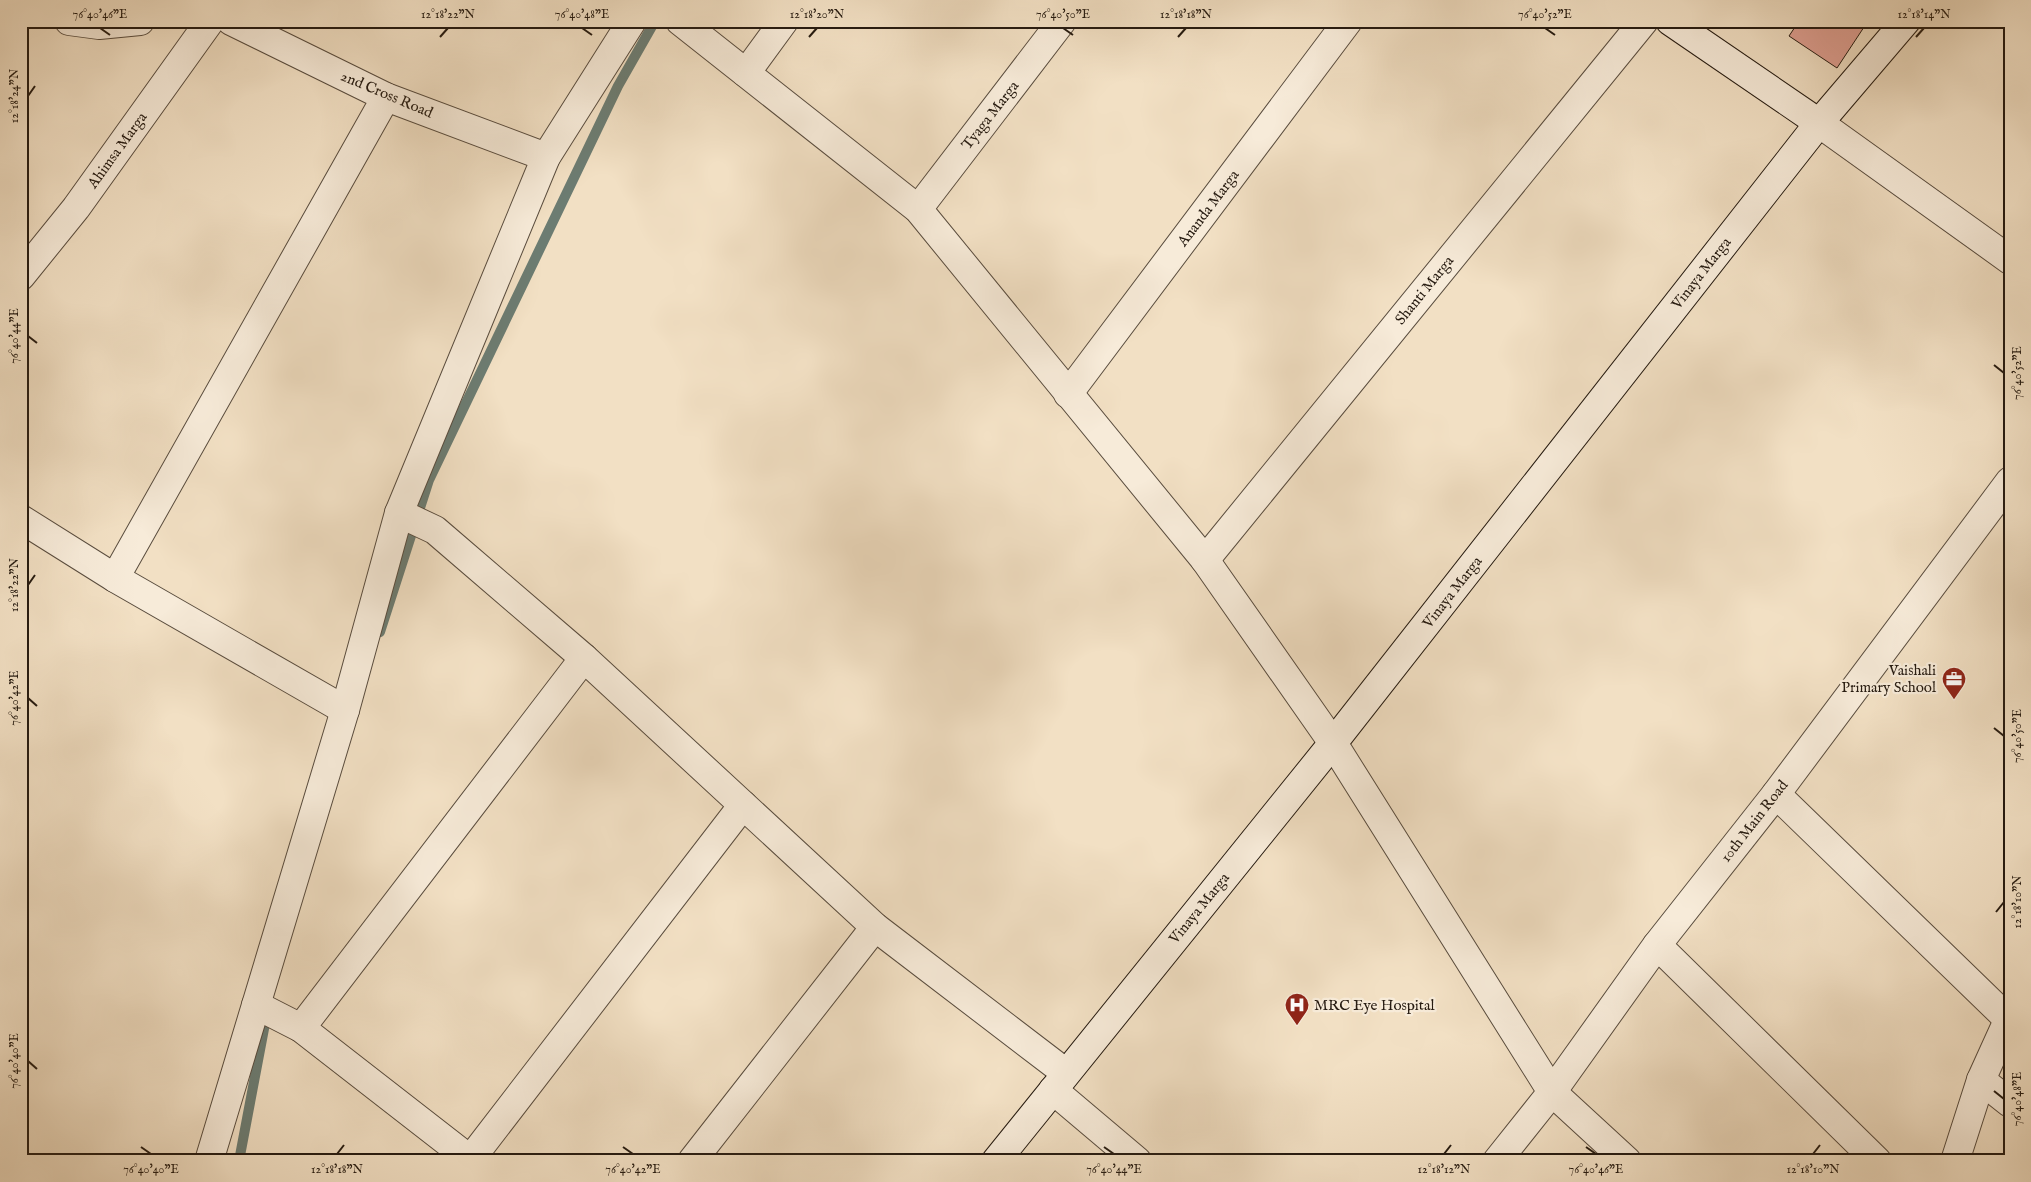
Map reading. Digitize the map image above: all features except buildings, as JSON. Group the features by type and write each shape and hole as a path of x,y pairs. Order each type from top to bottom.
{"street":[{"path":"69,21 99,25 140,21"},
{"name":"Ahimsa Marga","path":"21,276 76,208 210,21"},
{"name":"2nd Cross Road","path":"232,21 386,97 546,157"},
{"path":"209,1161 260,1007 345,710 546,157 632,21"},
{"path":"746,73 784,21"},
{"name":"Tyaga Marga","path":"918,209 1062,21"},
{"name":"Ananda Marga","path":"1068,394 1348,21"},
{"name":"Shanti Marga","path":"1205,560 1644,21"},
{"path":"1670,21 1819,123 2010,260"},
{"name":"Vinaya Marga","path":"996,1161 1333,743 1819,123 1906,21"},
{"path":"687,27 918,209 1205,560 1333,743 1552,1092 1626,1161"},
{"path":"115,578 386,97"},
{"name":"10th Main Road","path":"1497,1161 1552,1092 1657,945 1776,794 2010,481"},
{"path":"21,519 115,578 345,710"},
{"path":"415,521 584,658 875,926 1059,1081 1137,1161"},
{"path":"296,1026 584,658"},
{"path":"1776,794 2009,1018 1981,1080 1955,1161"},
{"path":"260,1007 296,1026 471,1160 744,805"},
{"path":"692,1161 875,926"},
{"path":"1657,945 1877,1161"},
{"path":"1981,1080 2010,1104"}],"waterway":[{"path":"380,632 429,480 618,86 655,21"},
{"path":"239,1161 267,1013"}],"place":[{"name":"Vaishali Primary School","path":"1954,700"},
{"name":"MRC Eye Hospital","path":"1297,1026"}]}
